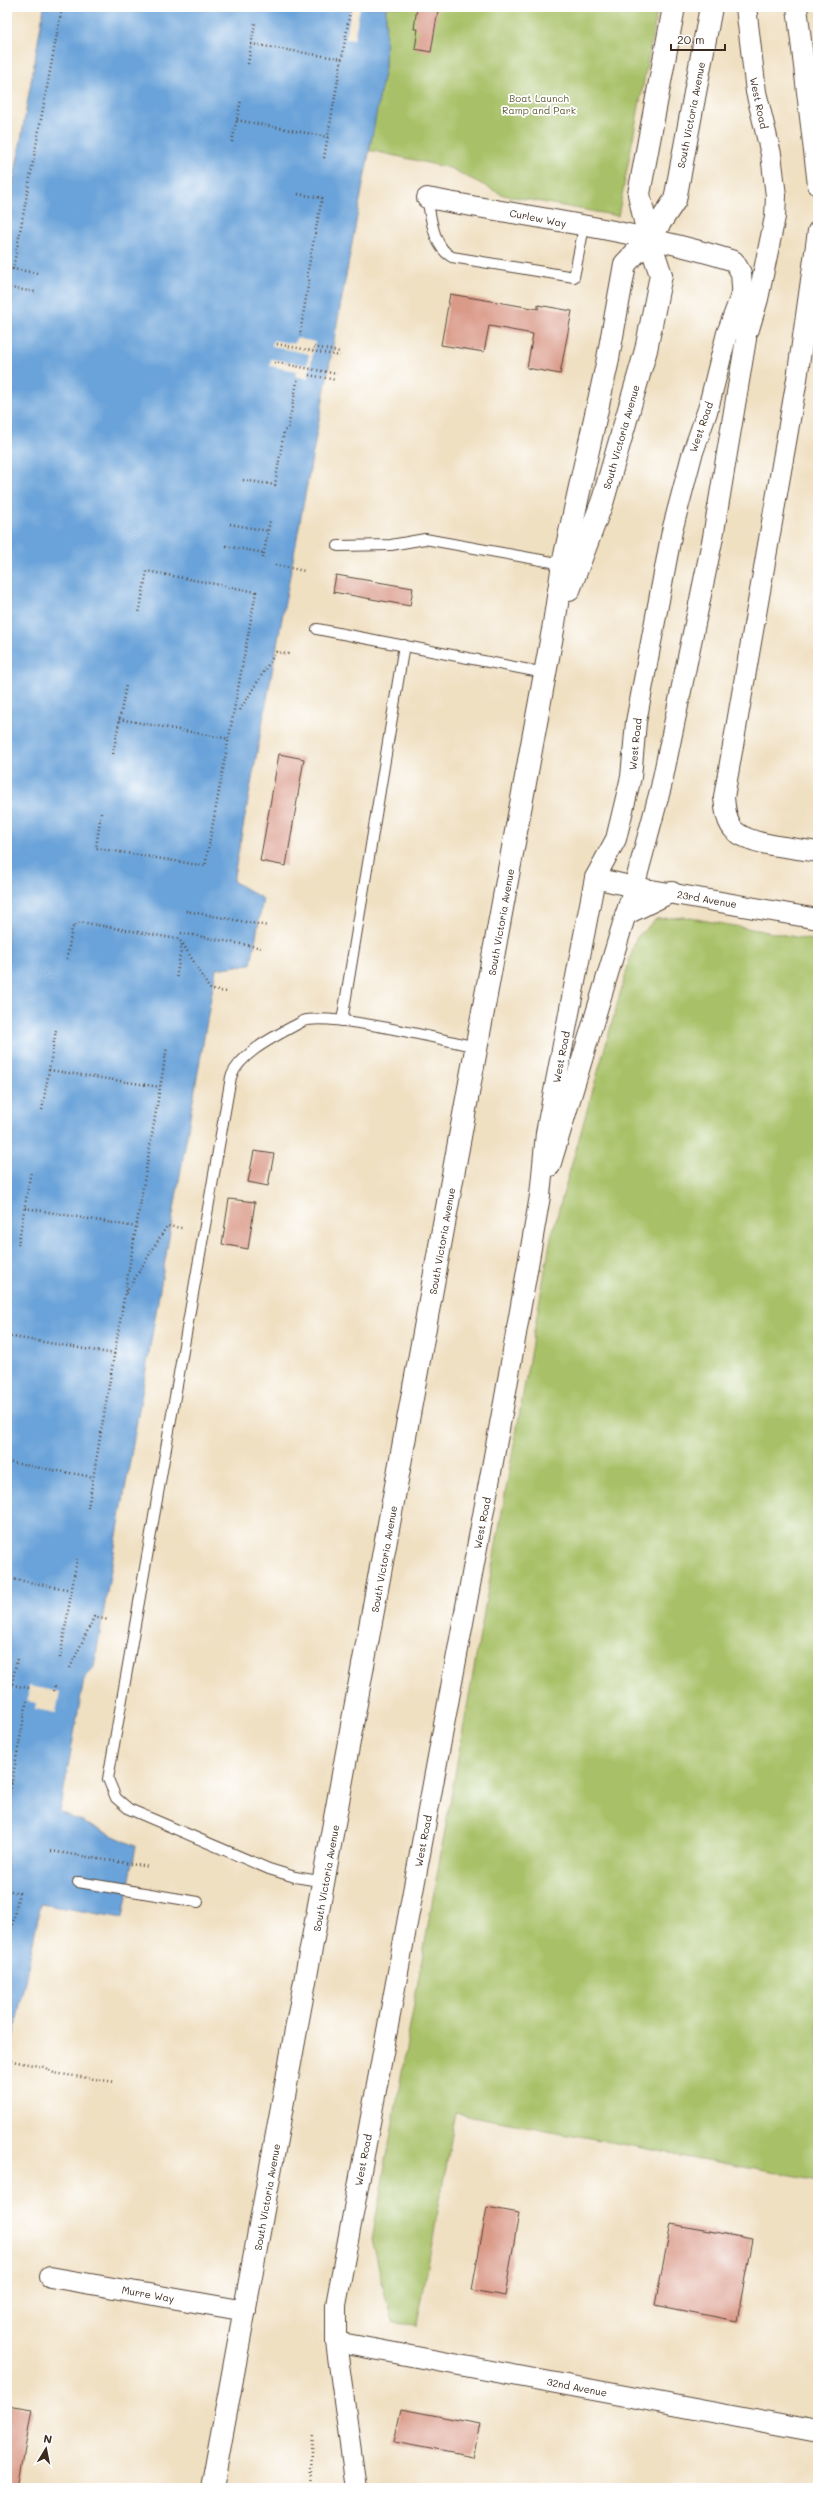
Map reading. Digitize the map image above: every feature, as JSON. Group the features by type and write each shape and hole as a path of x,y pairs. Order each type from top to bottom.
{"street":[{"name":"South Victoria Avenue","path":"553,630 603,500 646,350 661,275 649,239 638,194 674,7"},
{"name":"South Victoria Avenue","path":"212,2488 246,2311 478,1047 553,630 563,564 607,364 625,264 649,239 675,200 711,7"},
{"name":"West Road","path":"540,1196 561,1136 634,887 661,787 713,537 746,338 758,299 775,217 776,196 771,154 756,92 746,7"},
{"path":"797,7 818,186"},
{"name":"Curlew Way","path":"427,198 649,239"},
{"path":"818,230 797,379 724,797 726,811 736,832 758,841 818,852"},
{"name":"West Road","path":"649,239 734,261 741,273 746,338"},
{"name":"West Road","path":"356,2488 336,2342 336,2305 505,1397 540,1196 546,1133 595,878 616,839 631,777 636,722 672,531 692,455 708,409 727,333 742,293"},
{"name":"23rd Avenue","path":"595,878 634,887 672,892 818,918"},
{"path":"625,915 672,892"},
{"name":"Murre Way","path":"50,2277 246,2311"},
{"name":"32nd Avenue","path":"336,2342 818,2432"}],"lane":[{"path":"427,198 438,244 444,253 452,257 574,277 584,227"},
{"path":"338,546 391,545 425,539 563,564"},
{"path":"317,630 404,645 545,673"},
{"path":"342,1021 404,645"},
{"path":"325,1882 295,1877 269,1869 129,1809 113,1795 108,1775 231,1077 237,1065 247,1055 303,1021 320,1018 478,1047"},
{"path":"78,1882 198,1902"}],"path":[{"path":"37,274 13,269 62,7"},
{"path":"324,158 351,7"},
{"path":"248,64 255,23"},
{"path":"251,44 342,59"},
{"path":"232,142 241,100"},
{"path":"237,120 328,137"},
{"path":"298,194 322,198 306,275 310,280 298,339"},
{"path":"7,304 10,288 36,292"},
{"path":"277,344 340,356"},
{"path":"314,347 340,352"},
{"path":"274,362 337,374"},
{"path":"309,375 336,380"},
{"path":"244,480 275,485 284,431 288,428 298,377"},
{"path":"264,558 270,520"},
{"path":"230,524 268,531"},
{"path":"226,546 264,553"},
{"path":"275,565 305,570"},
{"path":"101,813 96,848 205,866 256,592 147,571 139,613"},
{"path":"240,710 276,652 289,654"},
{"path":"112,754 126,685"},
{"path":"119,719 229,739"},
{"path":"186,911 268,926"},
{"path":"67,959 72,928 80,922 178,939 211,990 226,992"},
{"path":"181,933 263,948"},
{"path":"176,980 182,943"},
{"path":"42,1110 56,1030"},
{"path":"88,1508 167,1047"},
{"path":"49,1070 160,1087"},
{"path":"18,1246 31,1171"},
{"path":"25,1208 136,1227"},
{"path":"124,1295 167,1226 182,1228"},
{"path":"7,1318 10,1300"},
{"path":"7,1336 114,1354"},
{"path":"7,1462 93,1477"},
{"path":"60,1658 77,1559"},
{"path":"7,1578 72,1590"},
{"path":"70,1668 94,1617 109,1620"},
{"path":"7,1711 17,1658"},
{"path":"54,1691 55,1684"},
{"path":"12,1685 29,1688"},
{"path":"7,1808 27,1701"},
{"path":"7,1782 12,1783"},
{"path":"50,1851 149,1867"},
{"path":"7,1890 19,1893 7,1952"},
{"path":"7,2060 44,2067 54,2073 115,2082"},
{"path":"310,2488 313,2432"}],"green space":[{"name":"Boat Launch Ramp and Park","path":"386,7 658,7 618,216 503,195 450,168 369,150 385,67"},
{"path":"685,917 818,941 818,2181 456,2113 417,2325 392,2323 372,2239 551,1237 636,938 656,919"}],"water":[{"path":"44,7 386,7 385,67 233,881 263,899 251,964 216,969 94,1667 84,1679 60,1812 136,1846 123,1918 41,1904 7,2067 7,219"}],"pier":[{"path":"351,7 360,7 354,40 346,39"},
{"path":"296,338 315,342 308,379 295,376 296,371 270,366 271,359 307,365 309,354 272,346 273,340 294,344"},
{"path":"29,1686 60,1692 56,1713 35,1709 36,1703 27,1701"}],"building":[{"path":"417,7 438,10 431,52 415,49 418,29 414,29"},
{"path":"450,294 538,309 538,305 572,311 560,374 527,368 533,334 489,326 484,352 441,345"},
{"path":"336,575 413,588 410,606 333,592"},
{"path":"279,754 304,759 286,866 260,861"},
{"path":"254,1151 274,1154 268,1186 248,1182"},
{"path":"229,1199 255,1202 248,1249 222,1244"},
{"path":"487,2207 519,2213 505,2296 472,2290"},
{"path":"671,2224 752,2239 737,2321 655,2305"},
{"path":"7,2405 32,2409 18,2488 7,2488"},
{"path":"401,2409 480,2424 473,2457 394,2442"}]}
